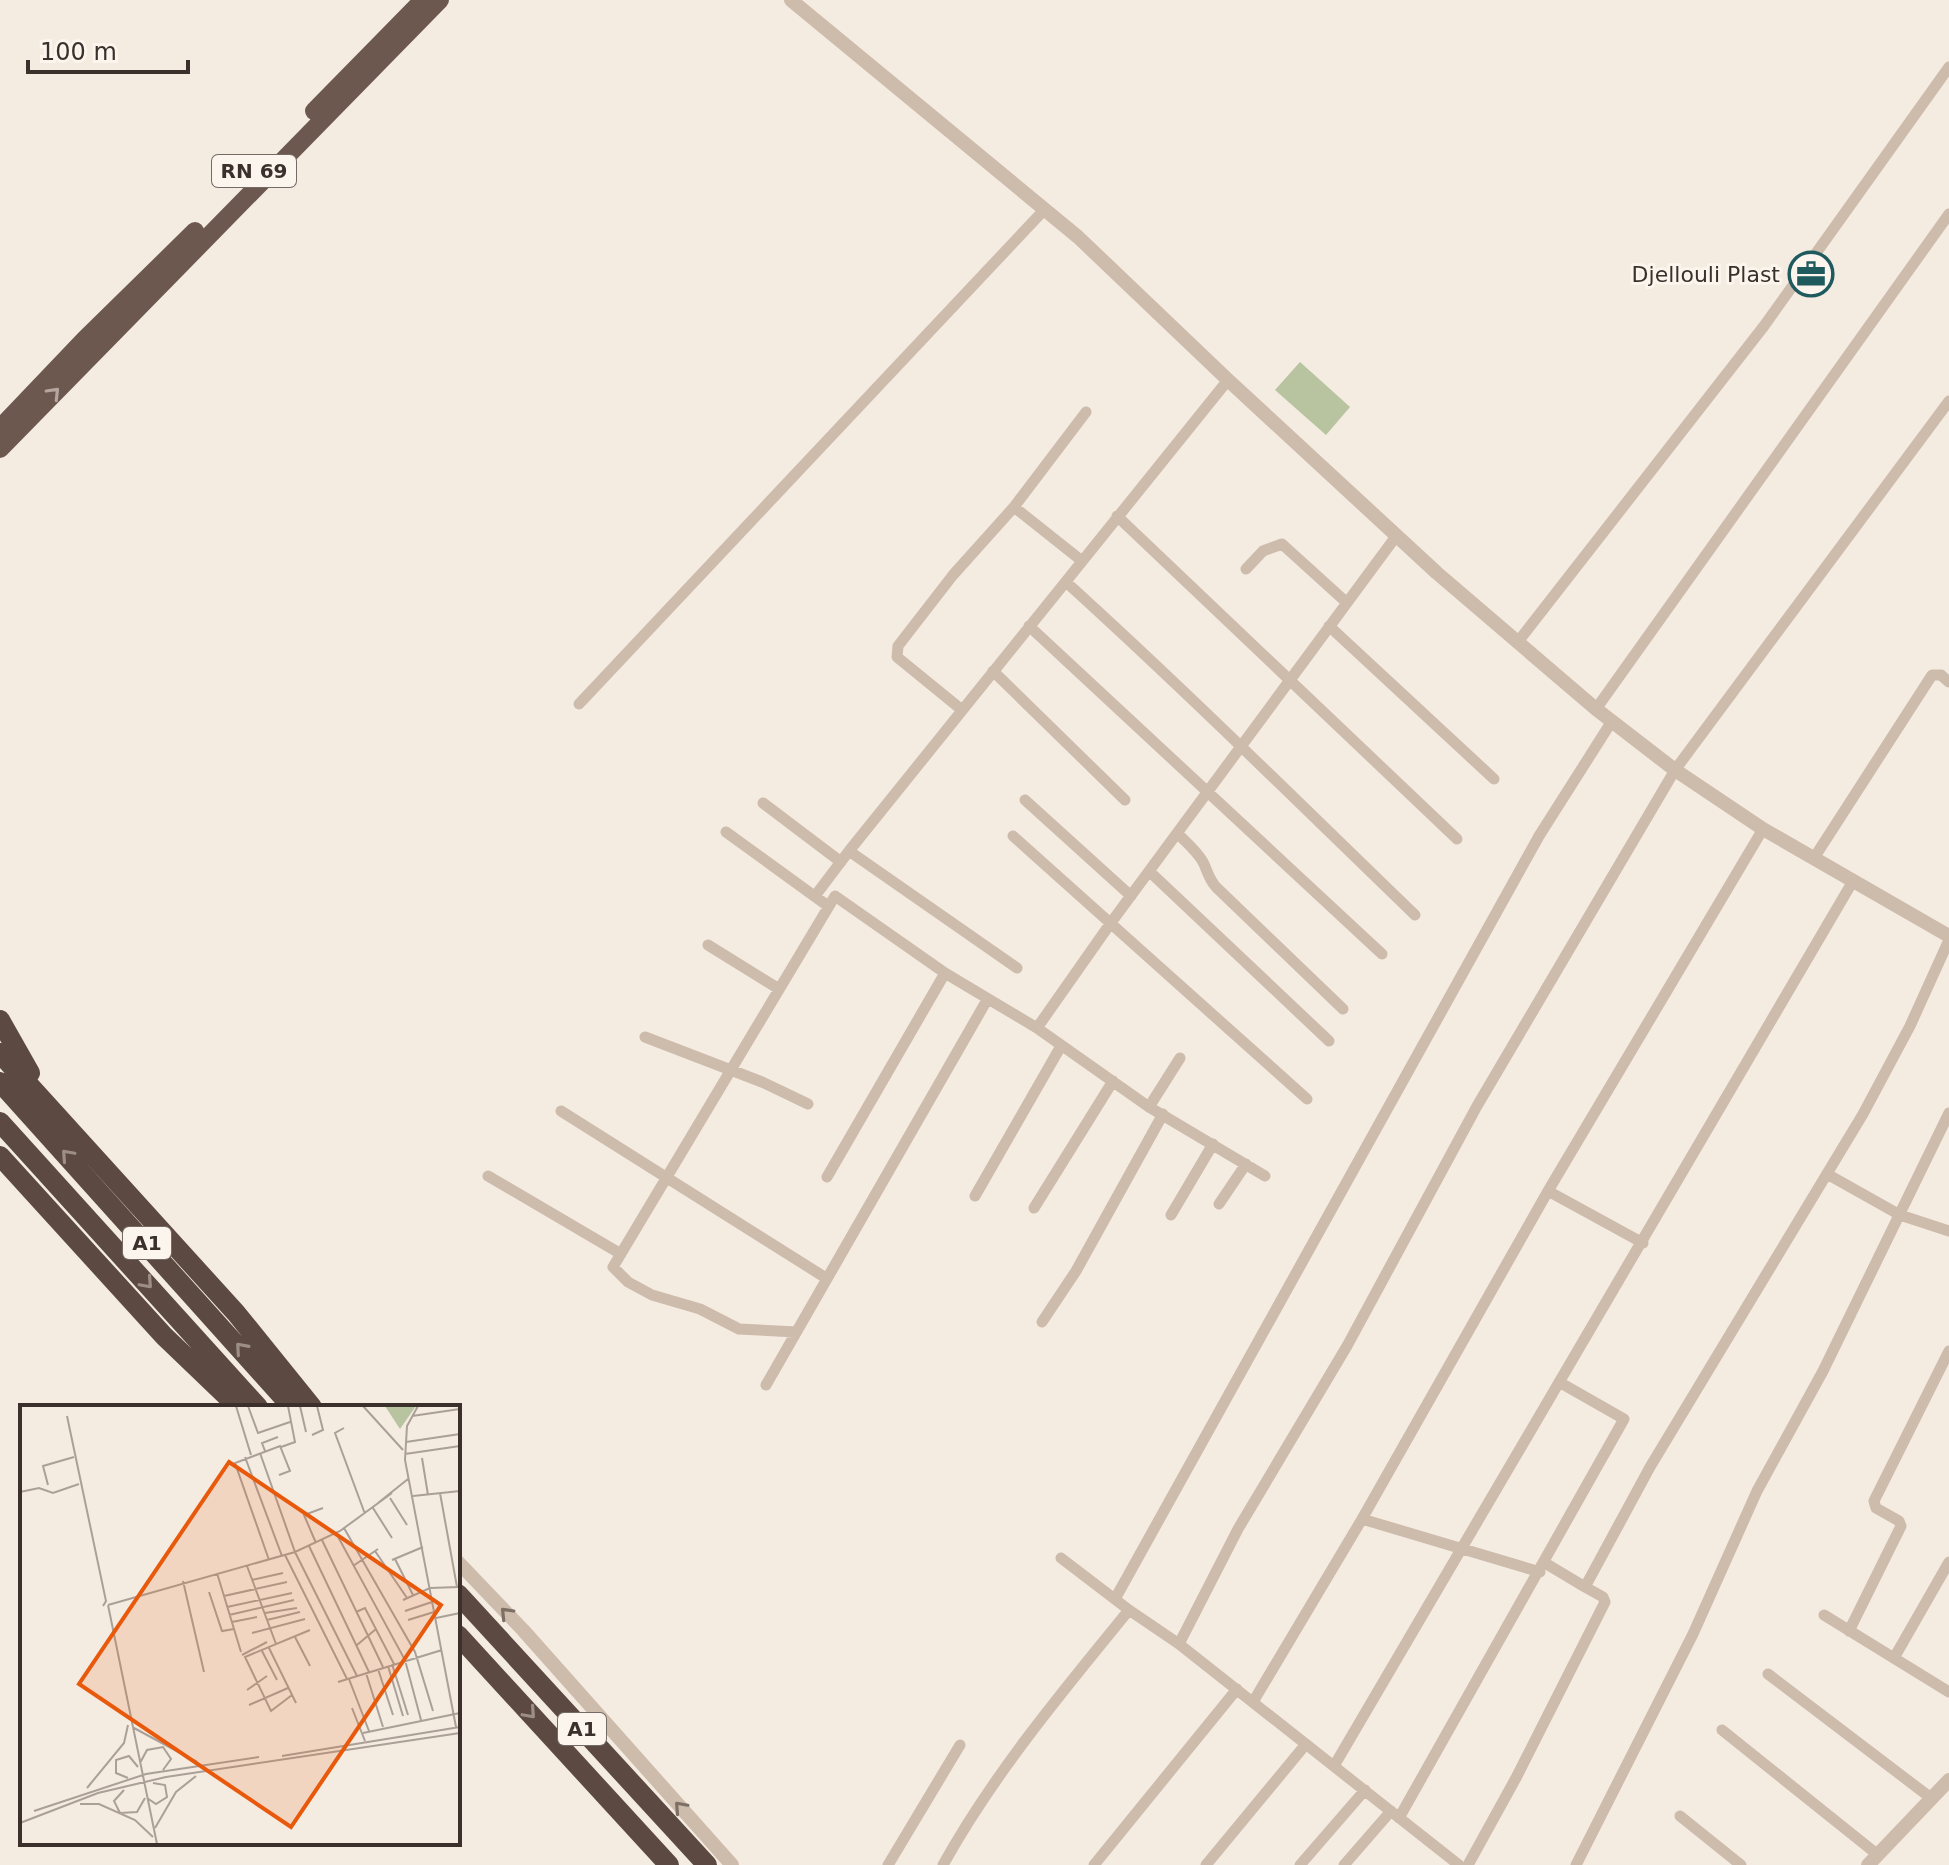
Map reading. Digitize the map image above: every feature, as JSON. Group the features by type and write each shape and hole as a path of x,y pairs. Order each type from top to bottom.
{"highway":[{"name":"RN 69","path":"0,428 423,0"},
{"name":"RN 69","path":"0,449 440,0"},
{"path":"0,1020 42,1092 85,1146"},
{"path":"0,1053 236,1313 310,1405"},
{"name":"A1","path":"0,1082 290,1405"},
{"name":"A1","path":"0,1122 256,1405"},
{"path":"0,1156 164,1336 236,1405"},
{"name":"A1","path":"460,1596 707,1865"},
{"name":"A1","path":"460,1637 669,1865"}],"street":[{"path":"791,0 1078,237 1397,535 1596,709 1675,770 1763,829 1949,938 1910,1026 1863,1114 1650,1467 1585,1587"},
{"path":"1517,643 1764,326 1949,67"},
{"path":"579,704 1045,209"},
{"path":"1596,709 1949,214"},
{"path":"818,891 1228,380"},
{"path":"1179,1644 1238,1529 1347,1346 1477,1106 1675,770 1949,401"},
{"path":"962,710 897,657 898,646 953,575 1014,507 1086,412"},
{"path":"1014,507 1082,561"},
{"path":"1117,516 1457,839"},
{"path":"1037,1028 1397,535"},
{"path":"1246,569 1263,551 1282,544 1346,602"},
{"path":"1066,582 1206,711 1415,915"},
{"path":"1029,626 1382,954"},
{"path":"1329,626 1494,779"},
{"path":"993,671 1125,800"},
{"path":"1814,858 1932,675 1941,675 1949,682"},
{"path":"1115,1599 1539,836 1612,721"},
{"path":"1025,800 1131,896"},
{"path":"763,803 841,862"},
{"path":"1253,1702 1362,1519 1548,1191 1763,829"},
{"path":"726,832 987,1000 1037,1028 1149,1107 1265,1176"},
{"path":"1178,834 1198,855 1216,887 1343,1009"},
{"path":"1013,836 1307,1099"},
{"path":"849,851 1017,968"},
{"path":"1150,872 1329,1041"},
{"path":"1334,1766 1853,881"},
{"path":"796,1332 739,1329 700,1309 652,1295 628,1282 613,1267 831,901"},
{"path":"708,945 779,989"},
{"path":"827,1177 945,973"},
{"path":"766,1385 987,1000"},
{"path":"645,1037 731,1069 808,1104"},
{"path":"975,1196 1061,1046"},
{"path":"1149,1107 1180,1058"},
{"path":"1034,1208 1113,1081"},
{"path":"561,1111 826,1278"},
{"path":"1576,1865 1693,1634 1757,1491 1823,1371 1949,1113"},
{"path":"1042,1322 1076,1271 1163,1114"},
{"path":"1171,1215 1213,1144"},
{"path":"1219,1204 1246,1164"},
{"path":"1827,1174 1900,1215 1949,1231"},
{"path":"488,1176 621,1254"},
{"path":"1548,1191 1643,1243"},
{"path":"1849,1631 1901,1526 1899,1521 1876,1508 1874,1501 1949,1351"},
{"path":"1344,1865 1395,1814 1542,1568 1624,1419 1559,1382"},
{"path":"1362,1519 1542,1568 1585,1587 1603,1597 1605,1602 1468,1865"},
{"path":"1061,1558 1179,1644 1459,1865"},
{"path":"1894,1658 1949,1562"},
{"path":"460,1564 533,1641 732,1865"},
{"path":"943,1865 996,1782 1066,1686 1129,1610"},
{"path":"1824,1615 1949,1692"},
{"path":"1768,1674 1931,1798"},
{"path":"1094,1865 1237,1689"},
{"path":"1722,1730 1873,1860 1949,1780"},
{"path":"1206,1865 1306,1744"},
{"path":"888,1865 960,1745"},
{"path":"1300,1865 1365,1790"},
{"path":"1680,1816 1741,1865"}],"green space":[{"path":"1300,362 1350,407 1326,435 1275,390"}],"place":[{"name":"Djellouli Plast","path":"1811,274"}]}
